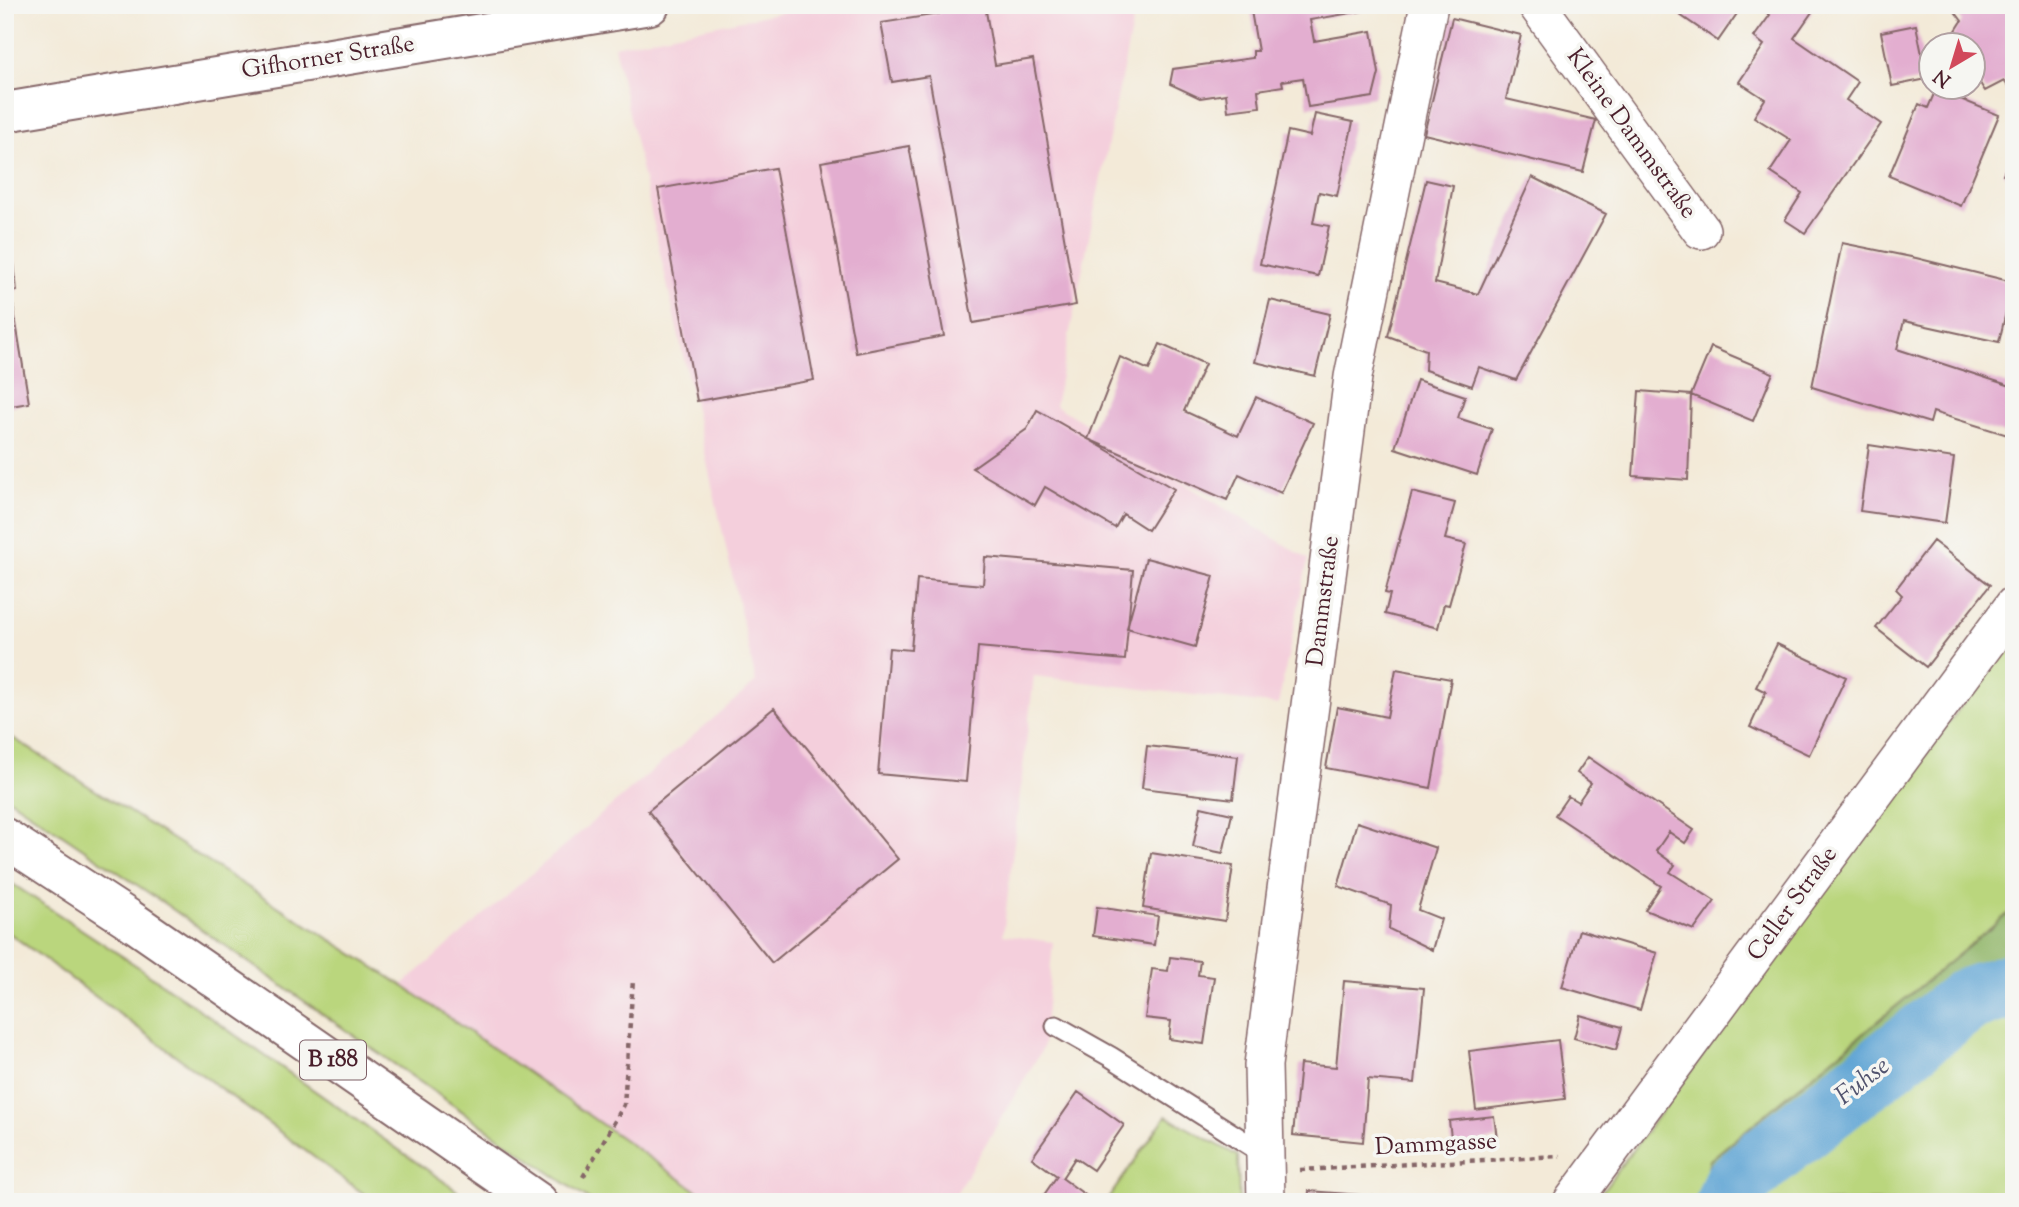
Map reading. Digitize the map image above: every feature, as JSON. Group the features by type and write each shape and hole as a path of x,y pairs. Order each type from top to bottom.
{"street":[{"name":"Gifhorner Straße","path":"5,112 650,5"},
{"name":"Dammstraße","path":"1264,1174 1263,1065 1353,377 1429,5"},
{"name":"Kleine Dammstraße","path":"1536,5 1701,230"},
{"name":"Celler Straße","path":"1572,1202 2014,605"},
{"name":"B 188","path":"5,838 129,919 538,1202"}],"lane":[{"path":"1056,1026 1111,1057 1264,1174"}],"path":[{"path":"583,1177 624,1105 633,980"},
{"name":"Dammgasse","path":"1264,1174 1609,1153"}],"shaded area":[{"path":"816,5 1136,5 1055,405 1308,559 1278,705 1034,676 1003,935 1053,942 1043,1048 951,1202 713,1202 402,985 756,682 614,46"}],"green space":[{"path":"2014,635 2014,909 1710,1160 1700,1202 1594,1202"},
{"path":"5,733 402,985 713,1202 592,1202 155,897 5,796"},
{"path":"5,879 137,966 473,1202 375,1202 5,930"},
{"path":"2014,909 2014,967 1962,985 1701,1198 1710,1160"},
{"path":"2014,994 2014,1202 1743,1202 1969,1010"},
{"path":"1166,1116 1238,1156 1239,1202 1106,1202"}],"building":[{"path":"938,5 985,5 995,65 1033,59 1076,305 973,323 929,76 892,82 881,23 939,14"},
{"path":"1250,5 1362,5 1363,11 1310,20 1314,41 1372,31 1379,73 1373,97 1308,107 1303,78 1282,81 1283,86 1258,90 1260,107 1228,111 1226,94 1200,98 1170,84 1173,69 1253,58 1253,51 1258,51"},
{"path":"1680,5 1743,5 1718,41 1680,15 1684,10"},
{"path":"1756,5 1806,5 1812,12 1794,38 1858,82 1846,100 1881,124 1805,233 1785,220 1802,193 1770,172 1791,140 1754,117 1765,99 1739,82 1764,45 1754,37 1770,15"},
{"path":"1950,5 2014,5 2014,94 2004,81 1988,89 1988,32 1955,32 1962,21"},
{"path":"1452,18 1521,35 1506,99 1596,120 1583,172 1424,134"},
{"path":"1916,25 1918,81 1892,86 1881,32"},
{"path":"1931,102 1968,102 1999,115 1961,206 1889,176 1919,104 1928,108"},
{"path":"1315,114 1353,122 1337,196 1319,192 1313,223 1329,226 1318,276 1260,264 1288,131 1310,136"},
{"path":"909,146 944,336 856,353 821,162"},
{"path":"2014,151 2014,179 2003,174"},
{"path":"775,168 814,380 697,401 658,189"},
{"path":"1532,177 1606,214 1516,380 1479,367 1472,386 1425,370 1426,350 1388,336 1426,180 1453,186 1435,283 1478,294"},
{"path":"1842,243 2013,282 1999,342 1904,321 1897,349 2014,387 2014,437 1933,412 1930,423 1812,387"},
{"path":"12,244 17,291 11,292 29,403 5,407 5,245"},
{"path":"1270,300 1330,314 1315,376 1255,362"},
{"path":"1160,344 1205,364 1184,411 1238,436 1256,397 1313,423 1281,493 1239,474 1227,500 1088,439 1120,357 1149,370"},
{"path":"1711,347 1773,373 1753,421 1691,395"},
{"path":"1417,380 1465,396 1458,418 1492,429 1477,475 1395,448"},
{"path":"1639,391 1691,395 1688,480 1633,476"},
{"path":"1037,410 1174,489 1148,530 1123,514 1115,528 1045,487 1035,505 972,468 1027,429"},
{"path":"1869,445 1954,458 1945,523 1860,511"},
{"path":"1412,492 1455,503 1445,539 1466,544 1449,605 1444,604 1438,628 1385,614 1390,594 1385,593"},
{"path":"1933,541 1990,585 1926,667 1876,628 1902,595 1896,589"},
{"path":"985,557 1133,570 1125,660 978,647 966,782 878,774 889,648 911,650 917,579 983,585"},
{"path":"1146,558 1214,576 1195,647 1127,628"},
{"path":"1777,644 1846,677 1809,755 1750,727 1766,692 1756,687"},
{"path":"1396,669 1451,679 1431,788 1326,768 1337,707 1387,717"},
{"path":"774,708 898,859 772,963 648,811"},
{"path":"1147,746 1238,756 1233,799 1142,788"},
{"path":"1588,757 1694,830 1685,843 1669,832 1656,851 1675,865 1670,872 1715,901 1694,930 1645,910 1661,886 1555,815 1568,796 1578,802 1591,783 1577,773"},
{"path":"1201,807 1232,814 1223,853 1193,847"},
{"path":"1357,822 1436,848 1418,910 1441,919 1432,950 1389,929 1391,905 1338,886"},
{"path":"1151,853 1233,866 1225,921 1143,908"},
{"path":"1097,907 1158,916 1154,945 1093,936"},
{"path":"1579,930 1657,953 1640,1010 1562,987"},
{"path":"1170,957 1200,961 1198,975 1214,977 1204,1044 1169,1039 1171,1021 1145,1018 1152,969 1168,971"},
{"path":"1344,981 1424,988 1415,1083 1368,1079 1363,1142 1293,1135 1300,1064 1336,1067"},
{"path":"1580,1015 1622,1027 1616,1050 1574,1038"},
{"path":"1558,1040 1565,1099 1476,1110 1469,1051"},
{"path":"1078,1092 1124,1125 1093,1170 1075,1158 1062,1178 1095,1202 1039,1202 1057,1176 1032,1158"},
{"path":"1494,1116 1497,1139 1452,1145 1449,1121"},
{"path":"1309,1191 1373,1196 1372,1202 1308,1202"}],"waterway":[{"name":"Fuhse","path":"1728,1202 1734,1186 1764,1159 1967,1000 2014,984"}]}
